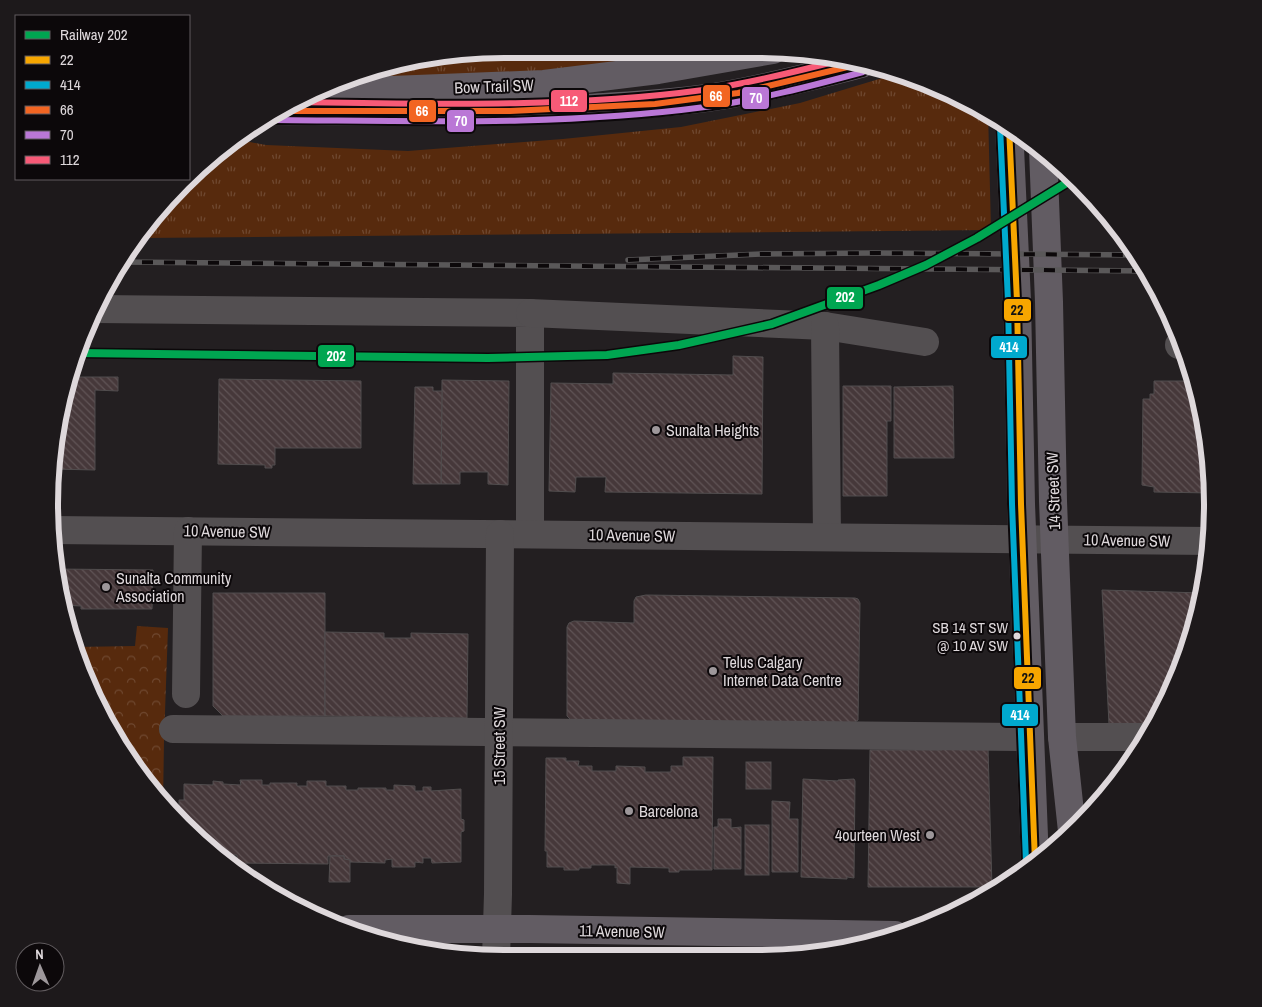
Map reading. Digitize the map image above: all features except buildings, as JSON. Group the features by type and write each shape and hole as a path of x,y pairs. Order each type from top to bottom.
{"main road":[{"name":"Bow Trail SW","path":"312,100 341,92 544,84 658,70 727,58"},
{"name":"Bow Trail SW","path":"291,111 440,113 542,111 648,105 720,96 849,67"},
{"name":"14 Street SW","path":"1009,135 1017,301 1023,539 1036,853"},
{"name":"14 Street SW","path":"1043,160 1049,302 1054,539 1062,738 1071,822"},
{"name":"11 Avenue SW","path":"370,929 871,935"}],"street":[{"path":"102,309 530,312 825,326 925,342"},
{"path":"530,312 530,534"},
{"path":"825,326 827,537"},
{"name":"10 Avenue SW","path":"58,530 1203,541"},
{"path":"186,694 188,531"},
{"name":"15 Street SW","path":"496,950 500,534"},
{"path":"172,729 1030,737"},
{"path":"1062,738 1138,737"}],"green space":[{"path":"474,58 662,58 581,70 407,78 373,77 416,66"},
{"path":"887,77 929,91 982,117 988,121 991,230 146,238 168,209 188,188 209,168 243,142 266,145 408,151 563,139 681,127 800,103"},
{"path":"137,626 168,628 163,792 117,726 103,701 81,647 135,646"}],"railway":[{"path":"628,260 761,254 1128,255"},
{"path":"129,262 1139,271"}],"rail line":[{"name":"202","path":"84,353 488,358 607,355 679,345 772,324 879,285 926,265 977,238 1068,182"}],"transit line":[{"name":"112","path":"308,102 499,104 602,100 703,90 772,77 829,63"},
{"name":"66","path":"291,111 510,111 655,104 738,93 849,67"},
{"name":"70","path":"275,120 544,120 652,113 745,101 863,72"},
{"name":"414","path":"1000,129 1008,301 1012,504 1026,860"},
{"name":"22","path":"1009,135 1017,301 1021,504 1035,853"}],"place":[{"name":"Sunalta Heights","path":"656,430"},
{"name":"Sunalta Community Association","path":"106,587"},
{"name":"SB 14 ST SW @ 10 AV SW","path":"1017,636"},
{"name":"Telus Calgary Internet Data Centre","path":"713,671"},
{"name":"Barcelona","path":"629,811"},
{"name":"4ourteen West","path":"930,835"}]}
